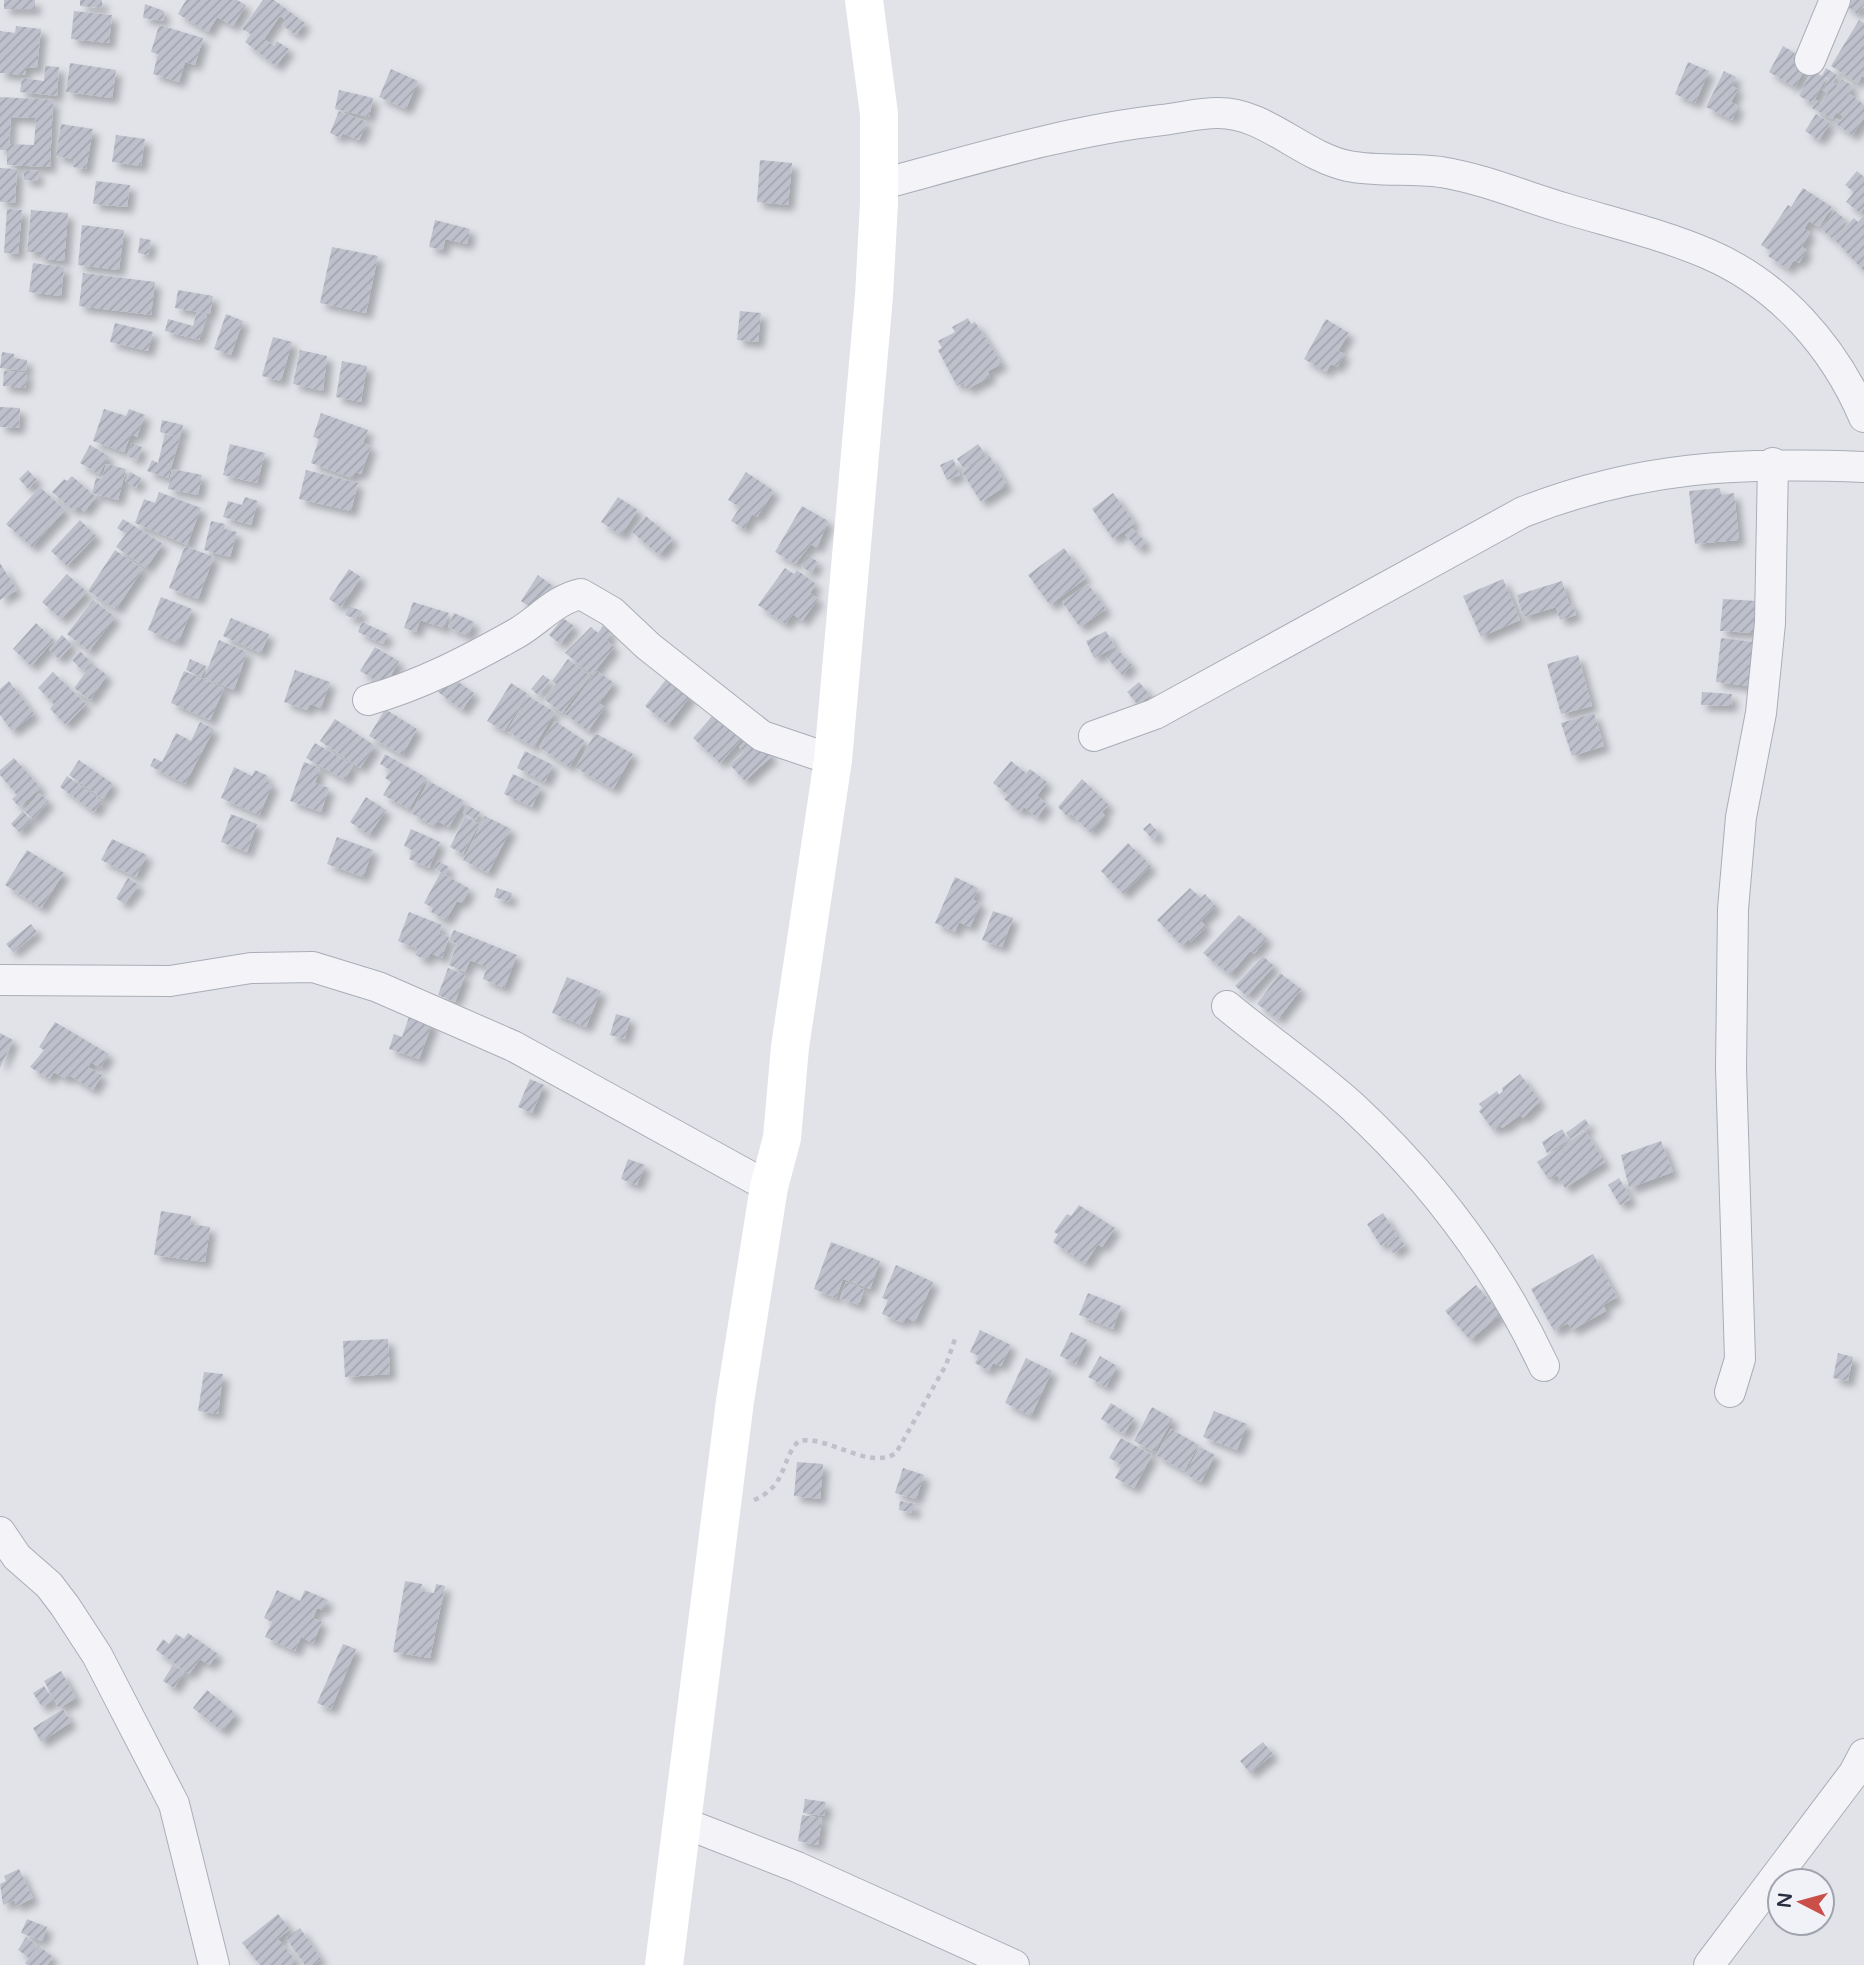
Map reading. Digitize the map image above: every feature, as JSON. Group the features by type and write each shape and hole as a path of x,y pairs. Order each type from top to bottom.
{"street":[{"path":"664,1965 684,1823 735,1401 769,1187 782,1138 790,1047 833,760 874,296 879,186 879,114 864,0"},
{"path":"1810,60 1835,0"},
{"path":"879,186 1108,126 1219,113 1259,122 1329,161 1351,166 1439,172 1496,183 1543,202 1709,254 1749,277 1785,304 1827,347 1848,380 1864,417"},
{"path":"1094,736 1155,714 1523,512 1585,489 1680,470 1773,463 1864,467"},
{"path":"1730,1392 1740,1359 1731,1068 1733,909 1741,817 1762,712 1770,623 1773,463"},
{"path":"368,700 409,688 475,657 519,632 565,597 581,594 612,612 648,646 762,736 833,760"},
{"path":"0,980 170,981 251,968 313,968 378,987 513,1046 769,1187"},
{"path":"1227,1006 1351,1106 1394,1149 1466,1231 1516,1306 1544,1366"},
{"path":"0,1532 17,1557 49,1585 72,1615 97,1655 174,1804 214,1965"},
{"path":"1709,1965 1854,1773 1864,1754"},
{"path":"684,1823 797,1867 1014,1965"}],"path":[{"path":"723,1500 746,1504 763,1496 783,1474 799,1441 838,1446 878,1457 895,1453 946,1365 955,1339"}],"building":[{"path":"4,0 35,0 35,9 4,9"},
{"path":"80,0 102,0 102,8 80,6"},
{"path":"186,0 237,0 246,5 233,26 217,17 208,32 178,14"},
{"path":"263,0 274,0 305,23 296,35 282,25 286,20 280,16 264,39 274,46 277,41 289,49 276,66 245,42 251,34 242,29"},
{"path":"1840,0 1864,0 1864,5 1857,14"},
{"path":"145,4 164,11 163,21 143,18"},
{"path":"74,11 112,15 109,43 71,39"},
{"path":"1859,20 1864,23 1864,77 1862,76 1858,83 1831,66"},
{"path":"159,25 203,38 195,65 185,62 179,82 153,74 158,54 151,52"},
{"path":"16,26 41,29 37,68 26,67 25,75 0,73 0,31 15,33"},
{"path":"1783,46 1795,53 1792,59 1806,67 1795,87 1769,72"},
{"path":"1688,62 1709,71 1695,103 1675,94"},
{"path":"70,63 116,70 112,98 66,92"},
{"path":"45,66 59,67 57,96 20,92 22,78 44,81"},
{"path":"1826,68 1837,75 1832,82 1838,86 1842,79 1853,86 1838,110 1850,94 1864,105 1864,118 1852,135 1832,121 1835,118 1841,121 1844,117 1837,112 1832,119 1812,108 1816,100 1821,104 1828,93 1822,90 1829,79 1826,77 1813,103 1799,96 1812,70 1822,76"},
{"path":"391,69 418,81 406,109 379,97"},
{"path":"1724,71 1736,77 1732,86 1738,89 1731,102 1738,106 1732,120 1706,107"},
{"path":"339,90 373,98 369,117 335,109"},
{"path":"0,97 53,100 50,167 7,165 7,150 0,150","holes":["11,117 36,118 34,145 9,144"]},
{"path":"339,111 367,122 359,140 342,133 340,138 330,133"},
{"path":"1816,114 1830,123 1819,140 1805,131"},
{"path":"61,124 93,129 86,169 73,167 74,159 56,156"},
{"path":"116,135 145,139 141,166 112,162"},
{"path":"760,160 792,163 788,205 757,202"},
{"path":"0,168 17,169 15,203 0,202"},
{"path":"24,170 38,171 37,181 24,180"},
{"path":"1857,171 1864,177 1864,208 1860,213 1846,202 1854,192 1845,185"},
{"path":"96,181 130,185 127,207 93,204"},
{"path":"1803,188 1832,207 1819,227 1809,221 1804,229 1810,232 1802,247 1807,250 1799,263 1794,260 1788,269 1768,256 1771,251 1761,245"},
{"path":"7,209 22,210 18,254 4,253"},
{"path":"31,210 68,213 64,261 40,258 40,252 27,252"},
{"path":"1835,211 1846,220 1832,238 1820,228"},
{"path":"1864,216 1864,271 1833,238 1854,218 1858,222"},
{"path":"435,220 470,229 467,244 445,239 443,250 429,247"},
{"path":"82,225 124,230 119,270 78,265"},
{"path":"140,238 151,240 148,255 138,253"},
{"path":"332,247 378,256 366,313 320,303"},
{"path":"33,263 64,267 61,296 29,292"},
{"path":"83,273 155,282 151,315 79,306"},
{"path":"178,290 213,296 210,314 175,308"},
{"path":"740,311 761,313 758,342 737,340"},
{"path":"197,312 207,315 199,340 165,331 168,319 193,326"},
{"path":"226,314 243,321 231,355 214,349"},
{"path":"968,318 971,324 975,322 1002,364 988,371 990,377 967,389 963,382 957,386 938,350 942,348 938,341 955,332 952,327"},
{"path":"1326,319 1349,333 1338,351 1345,354 1337,367 1331,364 1326,372 1304,359"},
{"path":"115,323 153,332 148,351 110,342"},
{"path":"273,337 292,342 281,381 262,376"},
{"path":"300,350 327,356 323,391 293,384"},
{"path":"2,352 27,360 26,371 0,368"},
{"path":"342,361 367,366 361,402 336,397"},
{"path":"4,371 27,373 25,388 3,386"},
{"path":"0,407 20,408 19,428 0,427"},
{"path":"104,409 126,416 129,409 145,415 137,437 131,434 124,452 93,441"},
{"path":"321,413 368,430 363,443 371,446 361,474 355,472 352,478 311,463 319,439 313,437"},
{"path":"162,420 183,425 180,437 160,432"},
{"path":"165,434 180,438 168,478 147,471 152,460 158,463"},
{"path":"132,443 142,447 137,460 127,456"},
{"path":"230,444 265,453 257,483 223,475"},
{"path":"978,444 985,454 964,469 957,459"},
{"path":"90,445 109,456 99,474 80,463"},
{"path":"989,455 1007,485 981,502 962,472"},
{"path":"953,459 960,475 947,480 940,465"},
{"path":"106,464 126,469 118,500 92,493 96,478 102,479"},
{"path":"172,469 202,475 198,495 168,489"},
{"path":"28,470 37,480 28,489 19,479"},
{"path":"306,470 358,483 351,511 299,499"},
{"path":"130,472 141,478 136,488 125,481"},
{"path":"746,472 774,491 757,517 752,514 744,529 731,521 740,507 728,500"},
{"path":"72,476 96,497 84,512 78,506 74,511 52,492 64,479 67,481"},
{"path":"40,487 65,510 32,547 6,524"},
{"path":"1720,488 1721,495 1734,493 1739,540 1695,544 1689,491"},
{"path":"159,492 201,508 187,545 135,523 144,499 155,503"},
{"path":"1113,493 1135,523 1113,539 1092,509"},
{"path":"245,497 258,501 251,525 223,517 228,501 242,505"},
{"path":"618,497 638,510 621,535 601,522"},
{"path":"802,506 828,521 817,548 811,544 795,564 775,552"},
{"path":"646,516 673,539 659,555 632,532"},
{"path":"123,519 163,544 146,568 116,547 126,534 117,528"},
{"path":"80,520 96,536 67,566 51,551"},
{"path":"211,521 225,524 224,529 237,532 230,557 204,550"},
{"path":"1132,528 1146,542 1139,549 1125,535"},
{"path":"185,546 214,557 198,599 169,588"},
{"path":"1064,548 1086,578 1050,605 1028,575"},
{"path":"115,550 143,569 116,609 88,591"},
{"path":"808,555 818,562 811,573 801,566"},
{"path":"0,563 17,590 0,600"},
{"path":"785,568 794,574 797,570 816,584 810,593 818,599 802,621 793,614 785,624 758,605"},
{"path":"349,569 361,577 341,607 329,599"},
{"path":"67,574 87,592 61,619 42,602"},
{"path":"538,575 553,586 536,611 521,601"},
{"path":"1503,579 1520,620 1481,637 1463,596"},
{"path":"1562,581 1569,604 1572,603 1576,615 1560,620 1556,607 1523,617 1517,595"},
{"path":"1088,584 1106,609 1080,627 1062,602"},
{"path":"161,597 192,609 178,643 148,630"},
{"path":"1723,599 1757,601 1755,633 1720,631"},
{"path":"93,600 115,617 89,651 67,634"},
{"path":"413,602 449,613 444,628 420,620 416,632 404,628"},
{"path":"349,606 362,611 358,620 345,615"},
{"path":"454,613 474,622 468,636 448,627"},
{"path":"231,618 269,634 261,653 223,636"},
{"path":"563,618 574,626 560,644 549,635"},
{"path":"362,622 388,634 383,644 358,632"},
{"path":"36,623 54,640 31,666 13,649"},
{"path":"603,626 612,632 606,640 614,647 592,675 565,653 591,627 598,633"},
{"path":"1106,631 1115,647 1094,658 1086,641"},
{"path":"62,635 72,645 59,659 49,650"},
{"path":"1721,638 1755,642 1750,686 1716,682"},
{"path":"219,640 247,652 234,690 204,678"},
{"path":"375,647 399,661 385,686 360,671"},
{"path":"1116,648 1132,665 1122,675 1106,657"},
{"path":"80,651 91,662 83,671 72,660"},
{"path":"1578,655 1592,706 1561,714 1547,664"},
{"path":"190,659 206,666 201,677 186,670"},
{"path":"568,659 590,676 562,713 544,699 556,684 552,681"},
{"path":"92,664 107,675 90,700 74,688"},
{"path":"295,670 330,682 321,708 310,704 307,710 284,702"},
{"path":"184,671 224,688 210,720 171,703"},
{"path":"597,671 614,683 599,703 605,707 588,731 565,714"},
{"path":"53,672 86,704 66,725 50,709 54,704 38,688"},
{"path":"543,675 550,680 538,695 531,689"},
{"path":"450,676 474,693 462,710 438,692"},
{"path":"668,677 691,695 668,725 645,706"},
{"path":"9,681 34,714 12,731 0,715 0,689"},
{"path":"1139,682 1150,695 1138,705 1127,692"},
{"path":"511,683 528,694 504,731 487,721"},
{"path":"1702,692 1732,694 1731,706 1701,705"},
{"path":"528,696 555,712 534,747 507,731"},
{"path":"385,709 417,729 402,755 369,736"},
{"path":"717,711 745,736 720,763 693,738"},
{"path":"1594,713 1604,746 1572,756 1561,723"},
{"path":"335,719 375,746 360,768 320,741"},
{"path":"555,721 585,741 569,767 539,747"},
{"path":"200,722 214,729 185,784 150,766 154,758 162,762 176,733 191,741"},
{"path":"595,733 633,754 613,789 576,768"},
{"path":"752,734 772,756 745,781 730,765 744,752 739,747"},
{"path":"315,743 353,765 345,780 306,758"},
{"path":"525,751 553,765 545,782 517,768"},
{"path":"385,754 427,778 409,809 383,795 391,782 385,778 390,770 380,764"},
{"path":"14,758 41,788 19,807 12,799 17,795 0,775 0,770"},
{"path":"79,760 113,784 103,799 69,775"},
{"path":"1011,761 1026,773 1030,769 1047,782 1037,796 1047,804 1037,818 1024,807 1020,812 1004,799 1008,795 993,783"},
{"path":"304,762 320,768 315,783 329,788 321,812 290,801"},
{"path":"234,767 252,776 255,770 268,776 265,781 273,784 259,815 221,798"},
{"path":"513,774 541,787 532,807 504,794"},
{"path":"67,776 102,801 94,812 60,787"},
{"path":"1082,779 1109,805 1102,812 1105,816 1090,832 1071,814 1068,817 1058,807"},
{"path":"429,781 464,801 449,827 437,821 434,826 411,813"},
{"path":"39,793 49,801 33,819 24,811"},
{"path":"366,797 386,810 369,835 350,822"},
{"path":"467,805 480,812 476,820 463,813"},
{"path":"23,811 31,820 19,832 11,824"},
{"path":"231,814 257,824 247,852 221,842"},
{"path":"485,816 511,829 488,873 463,860"},
{"path":"465,817 479,824 463,854 450,847"},
{"path":"1150,823 1159,833 1153,840 1143,829"},
{"path":"411,829 440,842 429,868 409,859 412,850 404,846"},
{"path":"337,837 373,850 363,877 327,864"},
{"path":"112,839 147,855 136,877 101,860"},
{"path":"1128,843 1151,866 1123,894 1101,871"},
{"path":"27,850 64,873 41,908 5,885"},
{"path":"438,861 449,867 445,875 470,889 462,903 457,901 446,920 431,912 433,908 424,903 441,872 434,868"},
{"path":"955,877 978,888 973,900 981,903 970,927 959,922 955,932 935,923"},
{"path":"128,878 139,885 124,904 116,898"},
{"path":"497,888 512,893 509,902 494,897"},
{"path":"1190,888 1201,898 1205,894 1216,906 1201,921 1206,927 1191,942 1189,939 1182,946 1157,920"},
{"path":"993,911 1013,918 1002,947 982,940"},
{"path":"409,912 442,925 439,933 449,937 442,958 430,953 427,960 415,955 418,949 398,941"},
{"path":"1239,915 1267,938 1254,954 1250,951 1230,975 1203,953"},
{"path":"31,924 37,932 13,952 6,944"},
{"path":"454,930 517,955 504,988 483,979 487,967 470,960 465,972 449,965 457,944 449,940"},
{"path":"1263,956 1274,966 1247,996 1235,986"},
{"path":"448,968 465,975 455,1002 438,995"},
{"path":"1280,973 1301,989 1278,1019 1257,1004"},
{"path":"567,977 601,991 586,1027 552,1013"},
{"path":"410,1014 433,1022 419,1059 389,1049 394,1034 402,1037"},
{"path":"616,1014 630,1018 625,1039 610,1035"},
{"path":"55,1022 109,1054 100,1068 91,1062 88,1067 102,1075 93,1090 69,1075 66,1079 54,1072 49,1079 30,1067 44,1050 39,1047"},
{"path":"0,1033 13,1040 0,1068"},
{"path":"1520,1074 1540,1101 1523,1118 1520,1115 1502,1128 1500,1125 1493,1130 1479,1111 1482,1108 1479,1104 1497,1091 1499,1095 1503,1091 1502,1088"},
{"path":"530,1079 544,1085 532,1113 518,1107"},
{"path":"1585,1119 1590,1126 1570,1139 1566,1133"},
{"path":"1562,1129 1568,1140 1547,1153 1542,1142"},
{"path":"1585,1131 1605,1162 1565,1188 1557,1175 1549,1180 1537,1162"},
{"path":"1661,1141 1673,1172 1629,1188 1621,1155"},
{"path":"628,1159 645,1165 637,1185 621,1179"},
{"path":"1619,1178 1631,1199 1620,1205 1608,1185"},
{"path":"1079,1205 1115,1228 1102,1247 1098,1244 1085,1264 1053,1242 1058,1234 1054,1232 1067,1214 1071,1216"},
{"path":"161,1211 191,1216 190,1224 210,1227 205,1262 154,1255"},
{"path":"1383,1213 1397,1235 1381,1246 1367,1224"},
{"path":"1398,1236 1405,1245 1393,1253 1387,1244"},
{"path":"831,1242 880,1261 870,1289 843,1279 836,1298 814,1289"},
{"path":"1593,1254 1617,1297 1603,1305 1606,1311 1572,1330 1568,1323 1554,1331 1531,1289"},
{"path":"896,1265 933,1282 915,1322 906,1317 903,1323 882,1314 888,1300 882,1298"},
{"path":"846,1282 864,1289 859,1305 840,1298"},
{"path":"1476,1285 1501,1314 1470,1340 1445,1311"},
{"path":"1088,1293 1121,1306 1113,1329 1079,1315"},
{"path":"980,1330 1011,1345 1001,1366 993,1363 989,1371 975,1363 979,1356 970,1352"},
{"path":"1071,1332 1087,1340 1076,1364 1060,1356"},
{"path":"388,1339 390,1374 345,1377 343,1341"},
{"path":"1838,1353 1853,1357 1848,1381 1833,1378"},
{"path":"1100,1356 1117,1366 1106,1387 1088,1377"},
{"path":"1026,1358 1052,1371 1031,1416 1005,1403"},
{"path":"204,1372 223,1374 218,1414 198,1411"},
{"path":"1111,1403 1134,1418 1124,1434 1101,1419"},
{"path":"1152,1407 1173,1419 1154,1452 1134,1441"},
{"path":"1214,1411 1247,1424 1237,1450 1203,1437"},
{"path":"1171,1429 1199,1445 1184,1471 1156,1455"},
{"path":"1121,1438 1152,1455 1134,1488 1115,1478 1122,1465 1109,1458"},
{"path":"1200,1447 1215,1455 1201,1482 1185,1474"},
{"path":"797,1462 823,1464 820,1499 794,1496"},
{"path":"903,1468 924,1475 916,1499 895,1493"},
{"path":"900,1501 915,1504 914,1513 899,1510"},
{"path":"405,1581 422,1584 421,1591 434,1593 436,1584 445,1586 430,1658 393,1652"},
{"path":"277,1590 300,1601 305,1590 328,1600 323,1610 317,1608 313,1618 322,1622 313,1643 301,1637 295,1651 265,1637 272,1622 264,1618"},
{"path":"188,1633 218,1654 209,1665 200,1659 189,1674 156,1650 163,1639 169,1644 176,1634 184,1639"},
{"path":"343,1644 356,1649 331,1709 317,1703"},
{"path":"173,1665 184,1672 174,1688 163,1681"},
{"path":"61,1671 76,1698 59,1708 44,1681"},
{"path":"44,1686 53,1700 42,1707 33,1693"},
{"path":"207,1690 236,1714 222,1731 193,1708"},
{"path":"63,1709 71,1722 41,1742 33,1728"},
{"path":"1263,1742 1273,1754 1250,1773 1240,1761"},
{"path":"805,1799 826,1802 824,1816 803,1813"},
{"path":"802,1815 822,1818 818,1845 798,1841"},
{"path":"19,1869 33,1898 17,1906 14,1900 3,1905 0,1884 6,1881 4,1876"},
{"path":"278,1914 290,1929 278,1939 296,1961 292,1965 260,1965 242,1943"},
{"path":"27,1919 47,1927 42,1941 21,1933"},
{"path":"300,1928 321,1959 314,1965 305,1965 286,1938"},
{"path":"26,1937 37,1945 29,1958 18,1950"},
{"path":"39,1946 53,1957 47,1965 27,1965 25,1963"}]}
